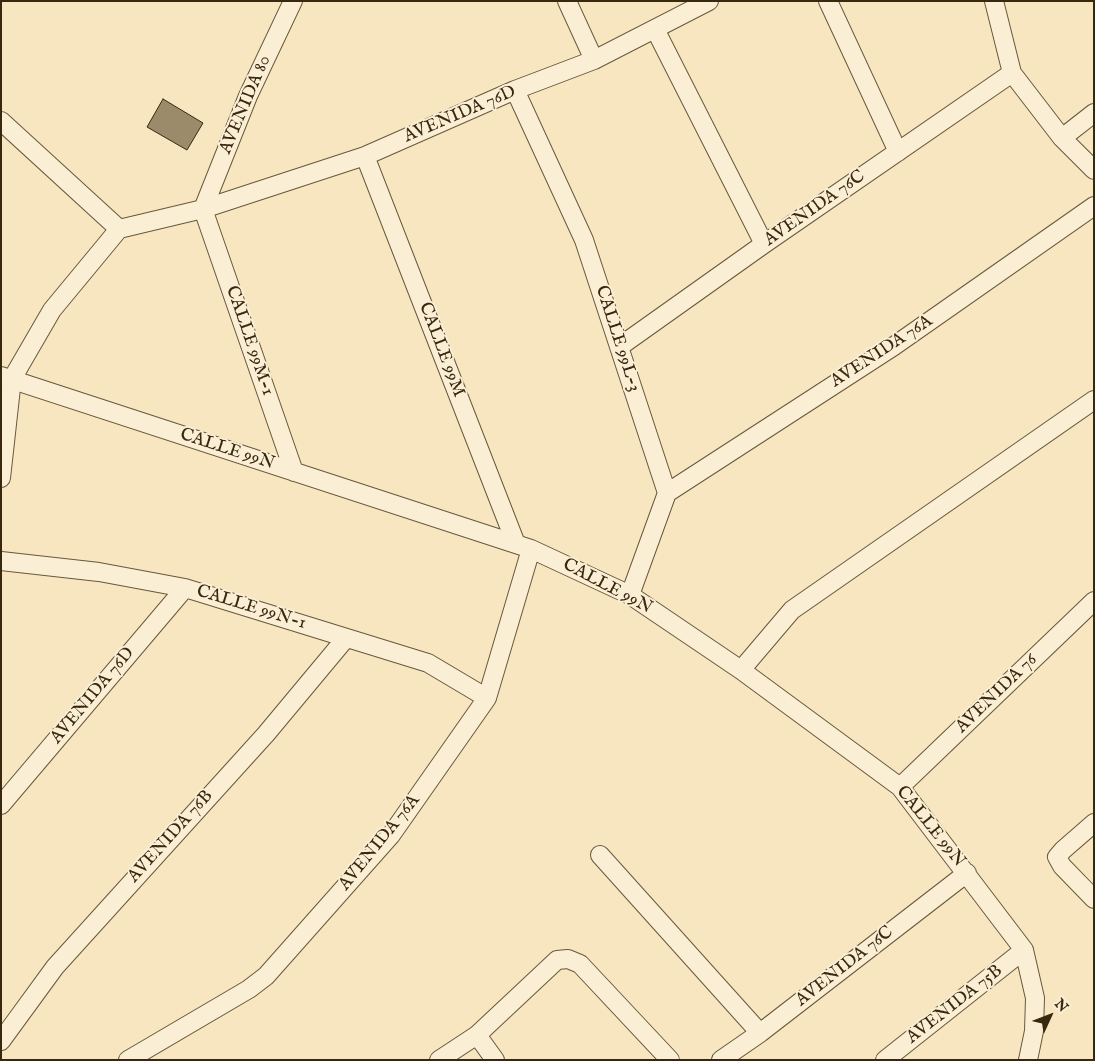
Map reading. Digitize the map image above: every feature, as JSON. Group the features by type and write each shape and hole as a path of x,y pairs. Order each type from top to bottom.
{"street":[{"name":"AVENIDA 80","path":"203,209 248,96 293,1"},
{"path":"567,1 594,60"},
{"name":"AVENIDA 76D","path":"119,229 203,209 366,156 514,90 594,60 709,1"},
{"path":"828,1 898,152"},
{"path":"994,1 1012,73 1062,138 1094,170"},
{"path":"655,30 764,244"},
{"name":"AVENIDA 76C","path":"620,347 764,244 1012,73"},
{"name":"CALLE 99L-3","path":"514,90 584,240 667,493"},
{"path":"1062,138 1094,113"},
{"path":"1,121 119,229 52,310 7,378 1,478"},
{"name":"CALLE 99M","path":"366,156 524,546"},
{"name":"AVENIDA 76A","path":"667,493 894,346 1094,206"},
{"name":"CALLE 99M-1","path":"203,209 294,472"},
{"name":"CALLE 99N","path":"7,378 524,546 630,594 741,670 900,787 1024,950 1035,998 1034,1031 1028,1060"},
{"path":"741,670 792,610 1094,400"},
{"path":"630,594 667,493"},
{"name":"AVENIDA 76A","path":"128,1060 266,976 391,835 487,698 524,546"},
{"name":"CALLE 99N-1","path":"1,561 99,572 185,588 428,662 487,698"},
{"name":"AVENIDA 76D","path":"1,805 185,588"},
{"name":"AVENIDA 76","path":"900,787 1094,601"},
{"name":"AVENIDA 76B","path":"1,1040 55,967 266,734 346,638"},
{"path":"1094,823 1057,857 1062,866 1094,899"},
{"path":"600,854 760,1033"},
{"name":"AVENIDA 76C","path":"721,1060 760,1033 967,873"},
{"name":"AVENIDA 75B","path":"885,1060 1024,950"},
{"path":"439,1060 477,1034 557,960 568,959 580,964 670,1060"},
{"path":"477,1034 495,1060"}],"building":[{"path":"163,99 203,123 187,150 147,127"}]}
